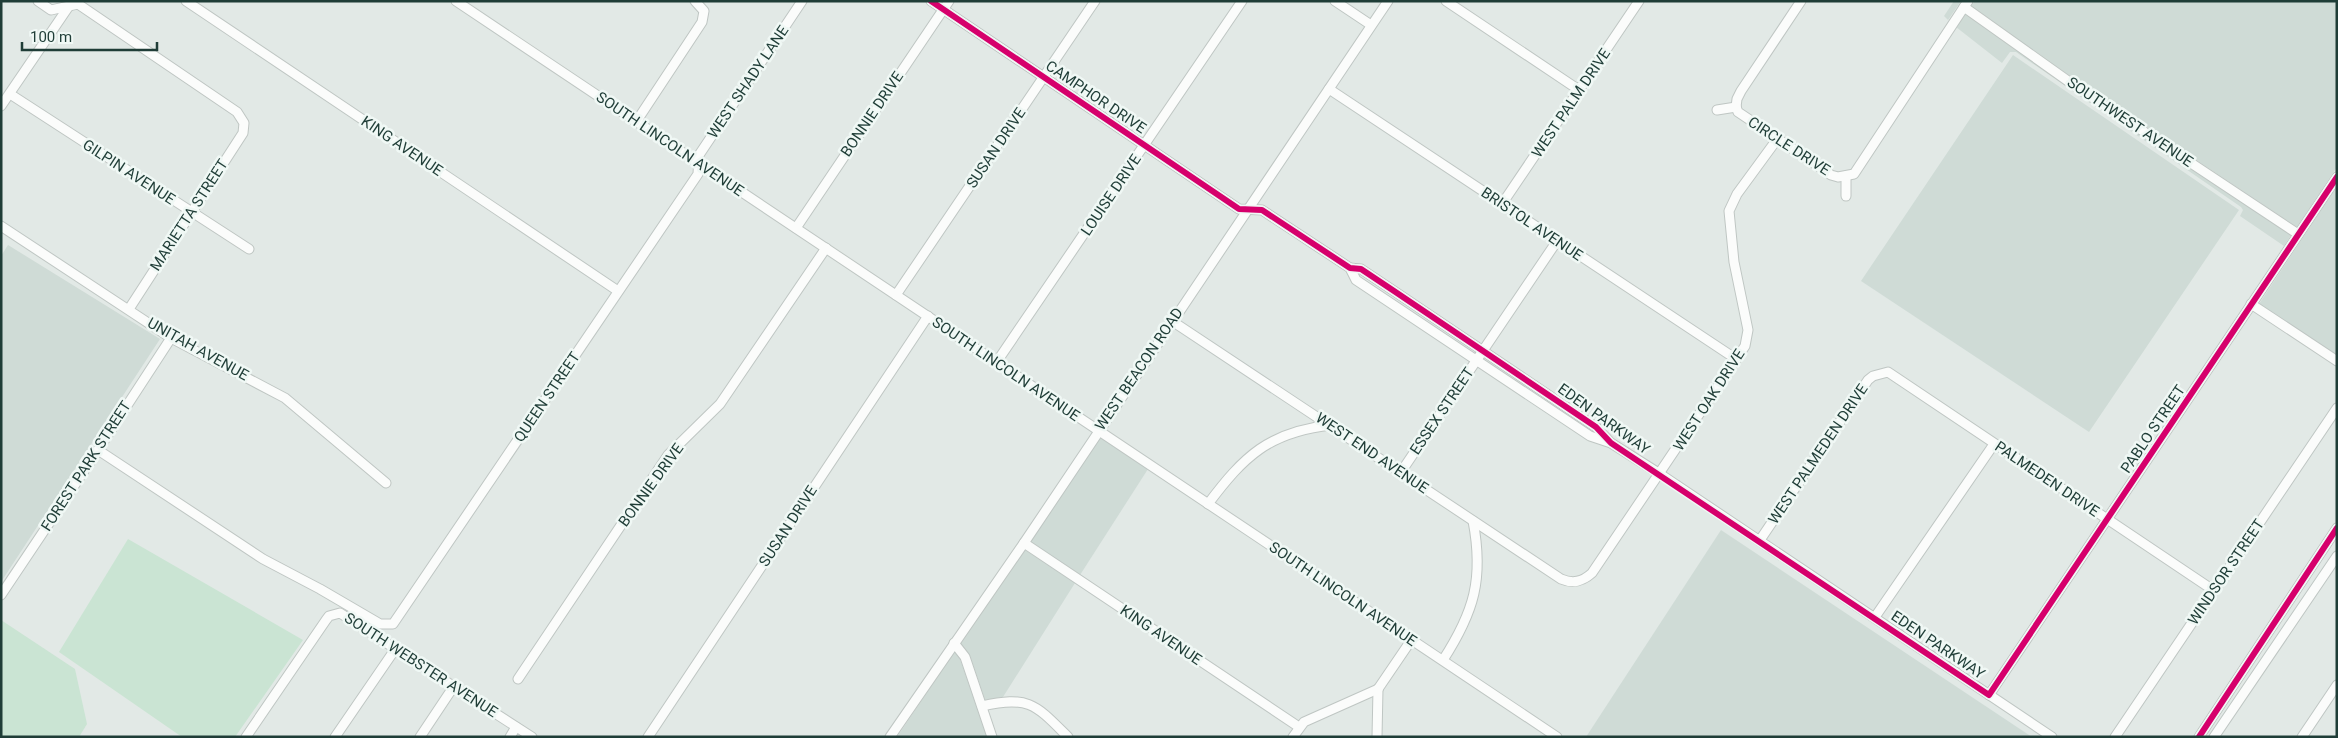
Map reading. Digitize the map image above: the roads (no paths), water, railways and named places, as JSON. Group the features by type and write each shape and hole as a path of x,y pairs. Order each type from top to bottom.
{"street":[{"path":"38,1 51,10 70,4"},
{"name":"KING AVENUE","path":"186,1 618,291"},
{"name":"SOUTH LINCOLN AVENUE","path":"456,1 1557,737"},
{"path":"636,122 702,22 704,11 695,1"},
{"name":"WEST SHADY LANE","path":"700,165 699,155 802,1"},
{"name":"CAMPHOR DRIVE","path":"932,1 1239,209 1248,209"},
{"name":"BONNIE DRIVE","path":"796,228 950,1"},
{"name":"SUSAN DRIVE","path":"896,295 1095,1"},
{"name":"LOUISE DRIVE","path":"996,363 1242,1"},
{"path":"1335,1 1371,25"},
{"name":"WEST BEACON ROAD","path":"890,737 1024,543 1098,430 1388,1"},
{"path":"1446,1 1579,90"},
{"name":"WEST PALM DRIVE","path":"1502,204 1639,1"},
{"path":"1717,110 1736,107 1741,91 1801,1"},
{"path":"1,106 70,4"},
{"name":"MARIETTA STREET","path":"70,4 78,4 237,112 243,121 243,133 190,212 129,309"},
{"path":"1846,196 1846,176 1854,174 1858,170 1966,4"},
{"name":"SOUTHWEST AVENUE","path":"1966,4 2031,56 2298,234"},
{"name":"BRISTOL AVENUE","path":"1329,89 1736,359"},
{"name":"GILPIN AVENUE","path":"10,94 249,249"},
{"name":"CIRCLE DRIVE","path":"1736,107 1738,112 1831,174 1838,177 1846,176"},
{"name":"WEST OAK DRIVE","path":"1573,582 1586,579 1592,573 1745,346 1748,330 1734,262 1729,220 1730,211 1737,194 1778,138"},
{"name":"QUEEN STREET","path":"98,450 222,533 288,574 320,589 380,624 388,625 396,621 698,174 700,165"},
{"name":"PABLO STREET","path":"1990,695 2337,177"},
{"name":"EDEN PARKWAY","path":"1248,209 1262,210 1350,268 1361,269 1596,427 1611,443"},
{"name":"UNITAH AVENUE","path":"1,226 129,309 170,338 285,398 386,483"},
{"path":"1484,350 1557,241"},
{"name":"BONNIE DRIVE","path":"518,679 668,455 720,404 826,248"},
{"name":"EDEN PARKWAY","path":"1350,268 1356,280 1590,436 1611,443 1660,474 2052,737"},
{"path":"2251,304 2337,362"},
{"name":"SUSAN DRIVE","path":"648,737 928,316"},
{"name":"WEST END AVENUE","path":"1172,321 1473,521 1561,578 1573,582"},
{"name":"FOREST PARK STREET","path":"1,594 98,450 170,338"},
{"name":"ESSEX STREET","path":"1401,472 1484,350"},
{"name":"PALMEDEN DRIVE","path":"1880,374 1888,372 2213,590"},
{"name":"WEST PALMEDEN DRIVE","path":"1760,540 1868,380 1880,374"},
{"name":"WINDSOR STREET","path":"2115,737 2337,408"},
{"path":"1208,504 1230,474 1262,447 1286,435 1314,427 1331,426"},
{"path":"1875,618 1994,444"},
{"path":"1443,660 1466,622 1475,592 1477,560 1473,521"},
{"path":"2199,737 2337,528"},
{"name":"KING AVENUE","path":"1024,543 1299,727"},
{"path":"2214,737 2337,556"},
{"name":"SOUTH WEBSTER AVENUE","path":"246,737 326,620 335,613 345,614 532,737"},
{"path":"1293,737 1304,722 1378,689 1412,639"},
{"path":"954,642 965,657 992,737"},
{"path":"335,737 396,648"},
{"path":"2209,737 2241,673"},
{"path":"2302,737 2337,685"},
{"path":"420,737 454,686"},
{"path":"1377,737 1378,689"},
{"path":"982,706 1010,700 1032,705 1047,715 1068,737"},
{"path":"510,737 516,726"}]}
